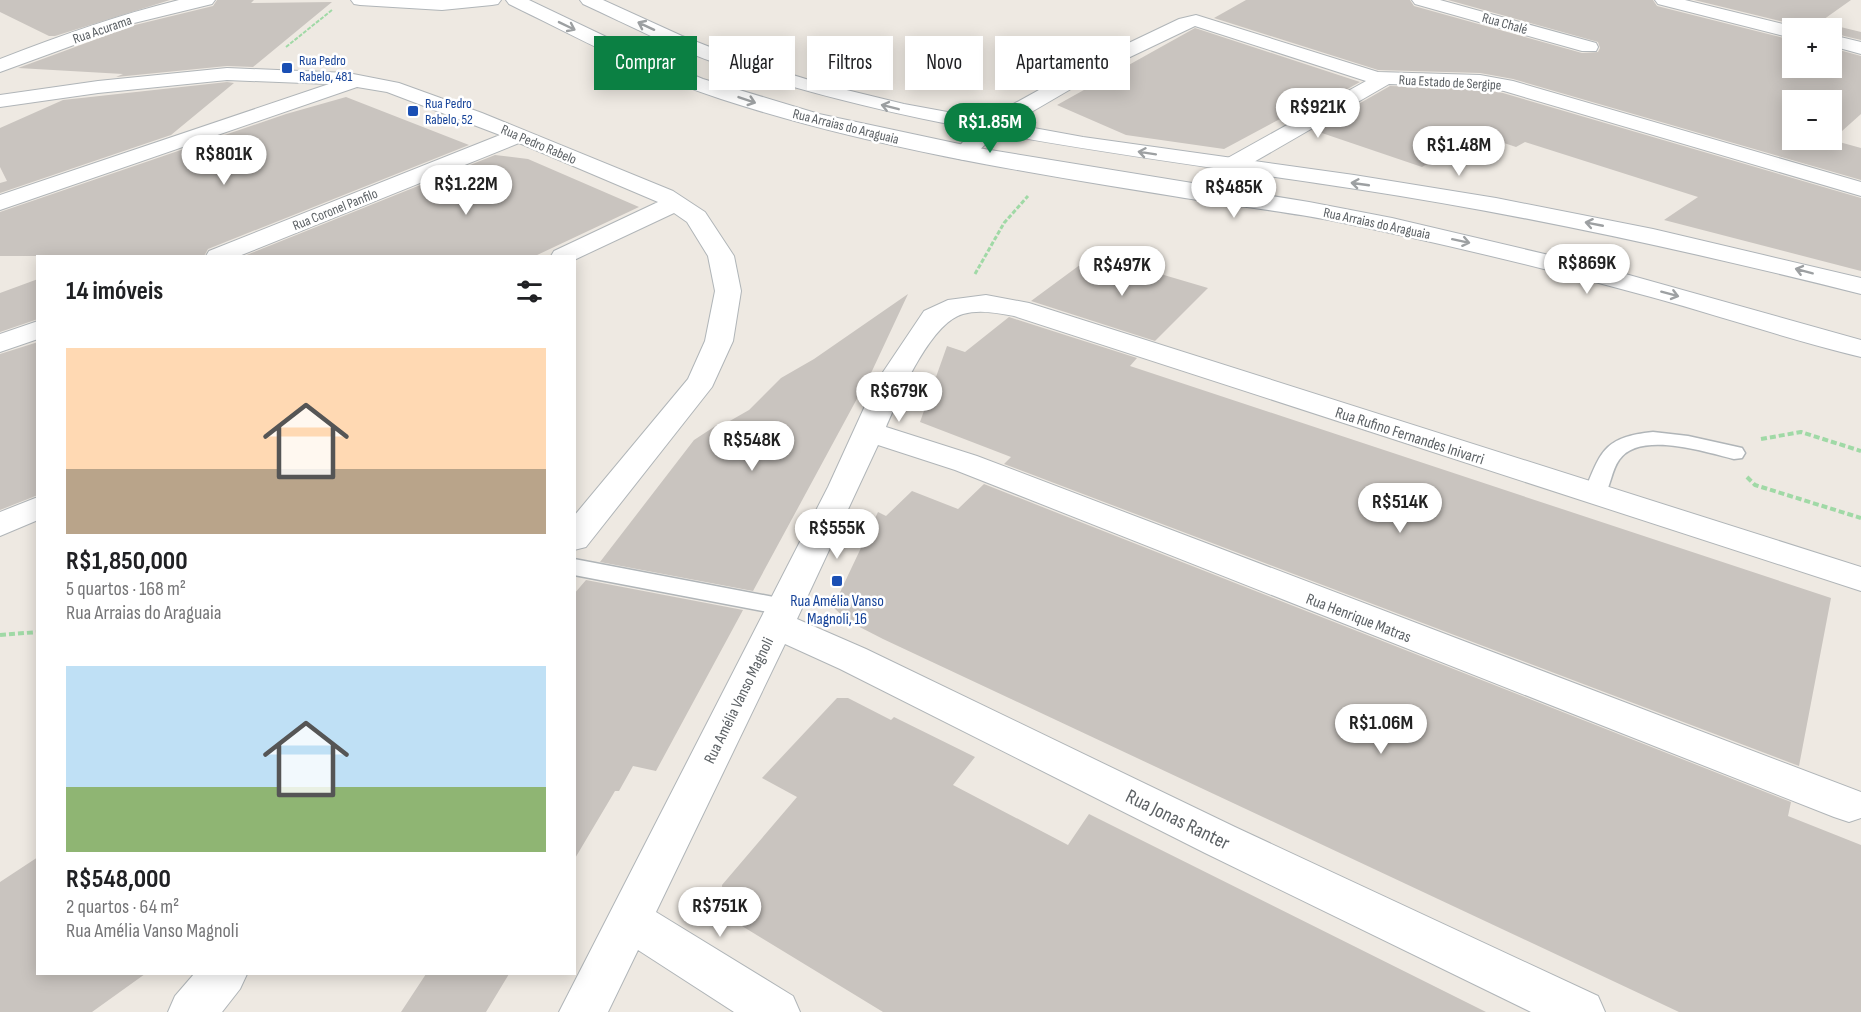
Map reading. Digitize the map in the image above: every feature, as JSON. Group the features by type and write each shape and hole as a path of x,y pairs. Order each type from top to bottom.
{"street":[{"path":"172,6 191,0"},
{"name":"Rua Acurama","path":"0,66 172,6 206,0"},
{"path":"360,0 428,6 471,4 492,0"},
{"name":"Rua Arraias do Araguaia","path":"514,0 641,62 681,78 778,109 866,132 963,153 1322,212 1477,244 1726,309 1861,349"},
{"name":"Rua Arraias do Araguaia","path":"589,0 685,44 736,64 801,84 934,118 1232,165 1442,195 1611,227 1768,262 1861,286"},
{"name":"Rua Chalé","path":"1421,0 1589,47"},
{"path":"1664,0 1782,30"},
{"name":"Rua Estado de Sergipe","path":"963,153 988,127 1100,64 1194,20 1358,74 1384,79 1495,82 1861,189"},
{"path":"1842,43 1861,48"},
{"name":"Rua Pedro Rabelo","path":"0,101 178,77 253,74 360,81 392,87 519,135 665,196 696,217 721,256 728,291 719,342 702,381 576,537"},
{"path":"1152,184 1202,178 1232,165 1384,79"},
{"path":"0,203 360,81"},
{"name":"Rua Coronel Panfilo","path":"220,255 519,135"},
{"path":"564,255 675,203"},
{"name":"Rua Rufino Fernandes Inivarri","path":"957,306 987,303 1019,309 1861,579"},
{"name":"Rua Amélia Vanso Magnoli","path":"583,1012 780,616 890,384 934,317 957,306"},
{"path":"0,344 36,330"},
{"name":"Rua Henrique Matras","path":"868,432 966,464 1849,805"},
{"path":"0,525 36,508"},
{"name":"Rua Jonas Ranter","path":"780,616 853,659 1230,845 1581,1012"},
{"path":"629,921 776,1012"}],"lane":[{"path":"1595,494 1612,453 1628,443 1653,438 1688,442 1734,453"},
{"path":"576,567 780,616"}],"path":[{"path":"253,74 337,6"},
{"path":"957,306 1004,224 1053,168"},
{"path":"1861,451 1801,432 1752,441 1734,453 1739,469 1755,484 1861,518"},
{"path":"0,635 36,632"}],"building":[{"path":"0,0 170,0 49,36 0,12"},
{"path":"217,0 254,0 251,3 332,2 253,67 227,66 116,77 123,74 18,68 135,25 213,6"},
{"path":"1246,0 1410,0 1414,6 1582,53 1598,52 1600,48 1598,42 1448,0 1653,0 1657,6 1782,37 1782,78 1842,78 1842,51 1861,56 1861,114 1842,131 1842,90 1782,90 1782,150 1842,150 1842,143 1861,148 1861,180 1513,79 1480,73 1378,70 1214,18"},
{"path":"1694,0 1851,0 1826,18 1782,18 1782,22"},
{"path":"1842,27 1861,32 1861,40 1842,35"},
{"path":"1195,28 1360,82 1288,122 1280,119 1224,149 1126,135 1057,105 1084,90 1130,90 1130,64"},
{"path":"234,83 171,135 0,193 0,183 7,181 0,167 0,128 63,100"},
{"path":"1390,86 1480,89 1503,93 1861,198 1861,271 1664,220 1698,197 1525,142 1516,147 1477,134 1422,167 1313,130"},
{"path":"346,97 469,145 208,249 205,255 0,256 0,212 286,114"},
{"path":"495,155 528,159 639,207 537,255 246,255"},
{"path":"1092,256 1208,288 1155,341 1031,301"},
{"path":"36,280 36,320 0,332 0,293"},
{"path":"908,294 872,371 753,591 600,562 694,440 717,425 721,426 749,410 781,378 814,359"},
{"path":"1009,317 1137,358 1130,366 1831,598 1799,766 1004,464 1011,457 920,422 947,346 965,352"},
{"path":"36,343 36,496 0,510 0,354"},
{"path":"984,484 1791,802 1788,816 1861,845 1861,1012 1679,1012 883,639 848,621 833,607 878,512 886,516 912,491 958,509"},
{"path":"586,580 743,610 656,771 633,766 619,791 615,791 576,857 576,592"},
{"path":"837,698 848,698 891,720 894,717 975,757 953,785 1068,845 1089,814 1486,1012 883,1012 724,915 722,885 797,797 762,778"},
{"path":"36,858 36,975 144,975 92,1012 0,1012 0,882"},
{"path":"425,975 508,975 486,1012 401,1012"}],"place":[{"name":"Rua Pedro Rabelo, 481","path":"287,68"},
{"name":"Rua Pedro Rabelo, 52","path":"413,111"},
{"name":"Rua Amélia Vanso Magnoli, 16","path":"837,581"}]}
